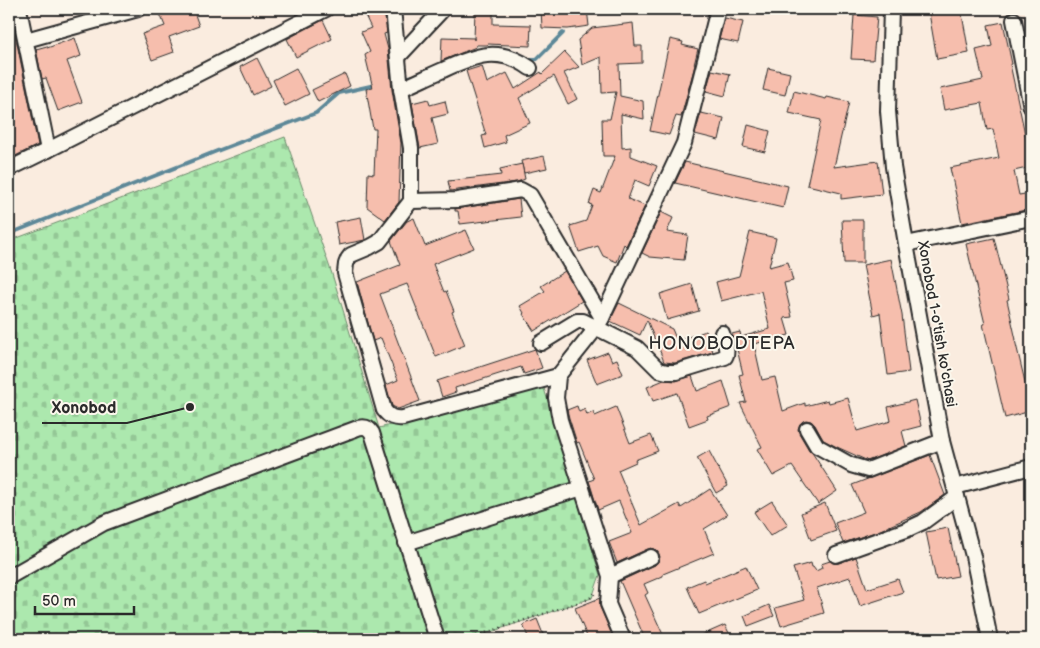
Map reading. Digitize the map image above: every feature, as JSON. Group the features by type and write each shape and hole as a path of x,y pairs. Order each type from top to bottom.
{"street":[{"path":"19,9 48,150"},
{"path":"26,40 138,9"},
{"path":"393,9 400,83 411,148 411,201 379,242 352,254 346,264 345,273 384,410 388,415 396,419 403,418 558,376"},
{"path":"398,57 443,9"},
{"path":"623,639 608,604 610,576 560,420 556,398 558,376 599,323 684,143 718,9"},
{"name":"Xonobod 1-o'tish ko'chasi","path":"891,9 888,111 893,167 942,441 973,556 990,639"},
{"path":"9,169 320,10"},
{"path":"1014,20 1031,107"},
{"path":"400,83 483,55 504,55 520,60 530,68"},
{"path":"411,201 457,200 521,190 530,195 599,323 637,348 659,370 676,372 725,357 727,353 722,333"},
{"path":"906,244 1031,218"},
{"path":"541,343 578,320 599,323"},
{"path":"9,577 104,523 360,427 368,427 372,433 437,639"},
{"path":"808,429 817,446 851,465 868,470 942,441"},
{"path":"836,555 923,522 956,492 1031,467"},
{"path":"406,543 582,488"},
{"path":"610,576 651,557"}],"path":[{"path":"467,639 589,599 598,587"}],"green space":[{"path":"285,137 332,274 379,428 543,385 600,575 592,598 470,639 9,639 9,241"}],"building":[{"path":"158,9 193,9 199,26 169,37 174,52 152,60 142,34 165,26"},
{"path":"362,9 384,9 387,33 384,34 388,49 392,90 401,143 399,202 385,220 367,207 368,173 374,174 376,129 373,129 366,89 373,88 365,55 370,52 361,32 371,28"},
{"path":"541,9 587,9 589,26 568,29 542,28"},
{"path":"932,9 961,9 969,53 937,59 929,13"},
{"path":"475,10 493,10 493,24 531,25 530,46 476,45 476,47 441,61 442,37 474,38 474,40"},
{"path":"11,15 38,145 9,159 9,16"},
{"path":"854,15 877,17 873,60 851,59"},
{"path":"725,18 743,22 738,43 719,39"},
{"path":"323,20 332,39 296,57 287,39"},
{"path":"1003,22 1031,162 1031,167 1014,171 1019,195 1031,193 1031,209 962,223 950,168 999,158 993,129 987,130 982,103 944,110 940,89 983,80 976,50 992,46 988,25"},
{"path":"633,23 635,46 642,46 642,63 619,64 620,96 643,101 644,119 621,114 622,148 631,147 631,156 657,166 649,186 635,180 628,199 645,206 626,246 624,244 617,262 603,256 598,246 579,252 570,226 586,221 592,205 589,204 594,190 601,193 615,156 603,156 602,119 610,119 616,92 602,93 601,57 582,65 578,40 592,28"},
{"path":"75,38 81,56 67,61 82,102 58,111 46,78 42,79 36,49 47,46 47,48"},
{"path":"670,39 683,42 682,45 698,49 681,117 676,116 669,135 650,131"},
{"path":"565,52 579,67 564,73 577,99 568,104 554,76 519,98 530,123 504,135 506,142 485,148 482,136 486,135 466,71 482,66 487,83 507,73 515,89 541,72 542,74"},
{"path":"257,58 271,86 253,95 240,67"},
{"path":"296,68 309,94 285,106 273,80"},
{"path":"768,68 790,73 785,95 763,90"},
{"path":"712,70 730,74 725,96 706,91"},
{"path":"345,74 350,86 318,102 312,90"},
{"path":"794,91 826,99 827,97 849,102 834,167 878,161 882,194 841,199 841,193 807,185 821,120 789,113"},
{"path":"428,99 430,105 445,101 448,114 432,118 438,144 420,148 412,103"},
{"path":"701,113 724,118 719,140 695,134"},
{"path":"748,125 770,131 765,152 743,147"},
{"path":"544,156 547,168 524,173 521,161"},
{"path":"685,162 788,186 783,208 675,183"},
{"path":"522,164 525,179 517,182 450,191 448,181 501,175 500,169"},
{"path":"519,199 521,217 460,224 458,211 455,211 455,209"},
{"path":"661,212 673,218 667,232 688,235 684,260 650,257 642,253"},
{"path":"361,217 365,240 339,245 335,222"},
{"path":"414,218 425,246 466,230 474,248 433,264 454,311 452,312 465,345 436,357 407,284 380,294 420,401 398,409 392,406 386,385 398,380 381,338 373,341 357,282 400,265 391,241 407,221"},
{"path":"842,220 863,220 863,263 844,263"},
{"path":"750,232 776,238 769,267 788,262 793,281 784,283 792,317 784,318 789,335 754,344 762,380 775,377 783,411 805,403 805,406 828,400 829,403 848,398 857,431 891,421 888,407 915,400 921,426 902,431 906,446 868,461 823,440 811,421 806,420 800,424 799,433 837,491 818,504 792,466 773,476 757,449 762,447 740,403 746,402 739,375 743,374 732,334 740,332 741,337 770,329 761,291 721,301 716,282 739,276"},
{"path":"994,238 1009,299 1007,300 1015,340 1031,407 1031,411 1005,418 966,244"},
{"path":"891,259 902,315 909,372 888,375 880,313 873,315 863,265"},
{"path":"565,271 582,301 534,331 520,306 545,291 541,286"},
{"path":"692,284 699,311 667,320 660,294"},
{"path":"619,303 672,329 677,341 706,331 713,352 675,363 664,362 647,320 640,335 610,321"},
{"path":"535,349 542,368 524,374 521,367 455,388 456,392 442,397 437,381"},
{"path":"608,352 612,361 617,359 623,374 597,384 587,360"},
{"path":"692,376 697,391 723,381 731,407 707,416 708,419 689,426 677,393 653,401 647,387 664,380 676,381"},
{"path":"577,406 579,412 585,409 587,415 593,412 595,416 616,407 630,443 651,435 658,451 635,460 636,462 618,470 641,525 679,504 681,508 710,489 727,515 704,529 714,553 644,584 648,593 645,595 665,639 645,639 620,581 655,565 660,557 659,554 651,548 617,563 609,542 632,533 619,501 598,510 589,481 594,479 579,442 577,443 567,410"},
{"path":"709,451 728,486 716,493 697,458"},
{"path":"930,455 945,495 921,512 878,531 843,543 835,523 864,512 852,485"},
{"path":"772,501 788,525 770,536 754,512"},
{"path":"825,503 836,531 811,540 801,513"},
{"path":"948,528 958,576 936,580 926,532"},
{"path":"856,557 867,589 898,579 903,592 860,606 850,577 817,588 824,613 781,626 775,608 804,600 793,568 811,563 816,571 822,568 821,564 830,561 838,563"},
{"path":"746,566 757,590 699,614 687,587 704,580 705,583"},
{"path":"600,598 600,607 614,639 588,639 575,608"},
{"path":"769,605 774,616 748,626 744,616"},
{"path":"537,619 545,639 529,639 523,625"},
{"path":"725,625 732,639 693,639"}],"waterway":[{"path":"524,58 527,60 537,59 563,33"},
{"path":"387,82 414,76"},
{"path":"9,234 316,113 339,93 375,85"}],"place":[{"name":"Xonobod","path":"190,407"}],"district":[{"name":"HONOBODTEPA","path":"722,343"}]}
